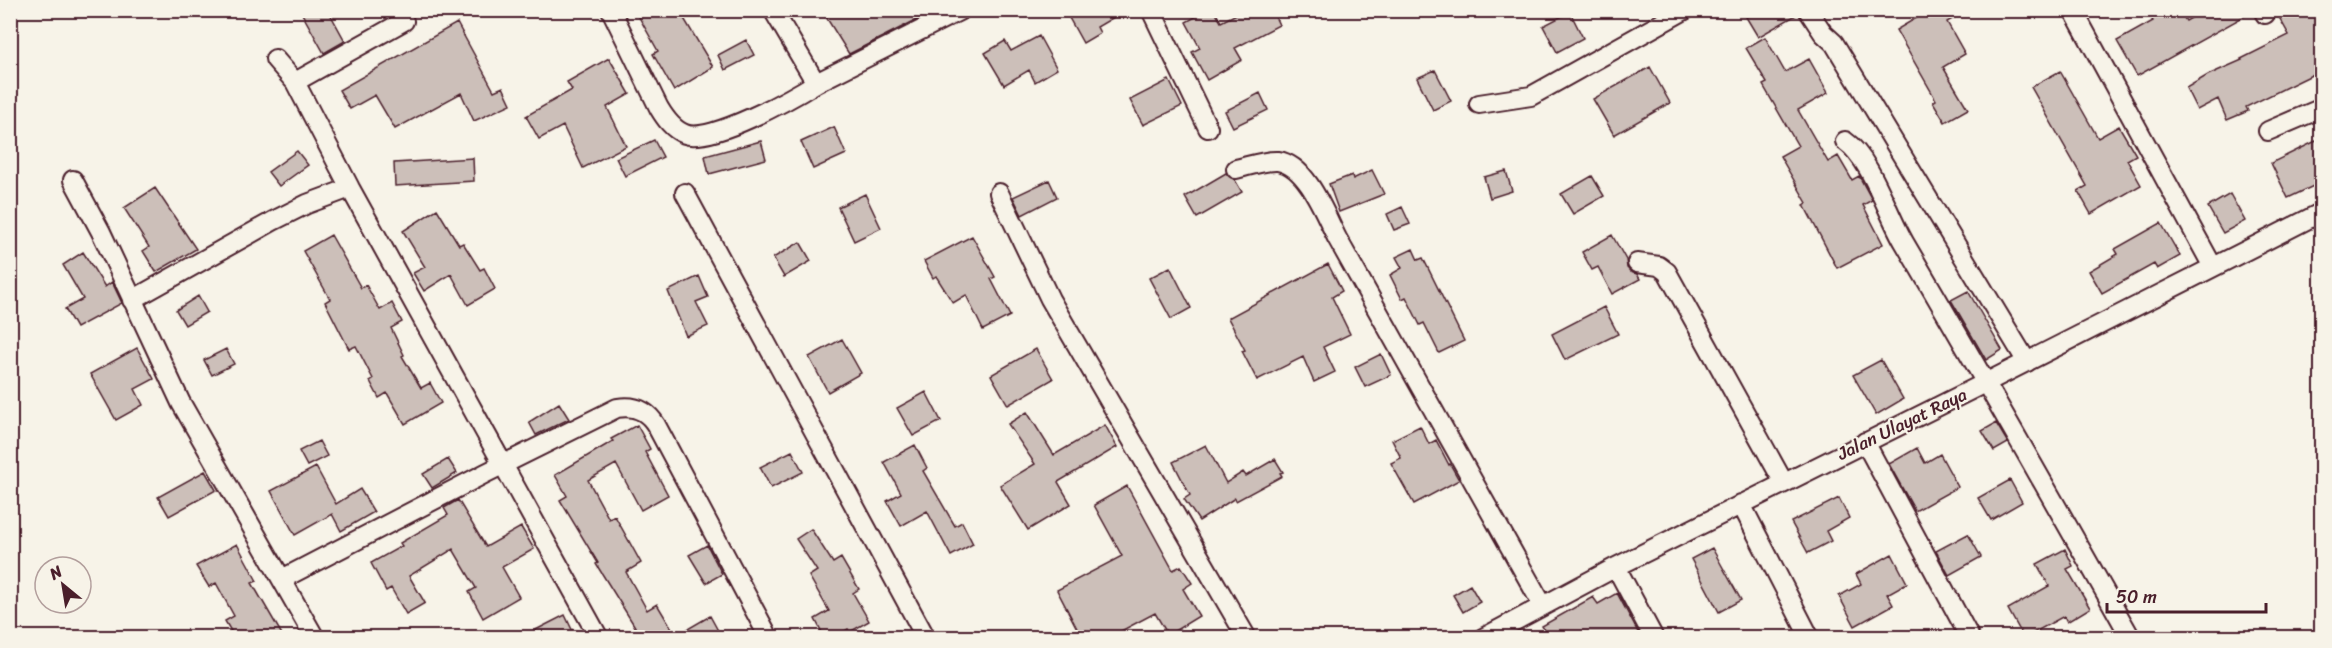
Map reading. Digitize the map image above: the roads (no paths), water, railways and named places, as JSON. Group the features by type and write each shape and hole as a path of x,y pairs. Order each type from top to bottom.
{"street":[{"path":"611,10 659,108 668,121 685,134 702,136 719,131 794,97 925,18 961,10"},
{"path":"773,10 816,83"},
{"path":"1151,10 1208,128"},
{"path":"1479,104 1531,96 1685,10"},
{"path":"1808,10 1823,33 1834,43 2027,362"},
{"path":"2073,10 2214,267"},
{"path":"295,82 404,21"},
{"path":"276,59 295,82 350,188 599,638"},
{"path":"2268,131 2322,108"},
{"path":"1845,141 1854,147 1863,160 1902,239 1987,382 2131,638"},
{"path":"1236,169 1276,161 1288,164 1300,172 1317,198 1337,238 1543,606"},
{"path":"73,180 181,403 315,638"},
{"path":"132,300 273,221 307,204 350,188"},
{"path":"685,193 926,638"},
{"path":"999,193 1050,299 1247,638"},
{"name":"Jalan Ulayat Raya","path":"1483,638 1516,630 1543,606 1616,567 2322,212"},
{"path":"1637,263 1659,266 1667,272 1784,483"},
{"path":"282,579 617,408 630,406 650,415 766,632"},
{"path":"1865,442 1970,638"},
{"path":"1741,504 1810,638"},
{"path":"1616,567 1654,638"}]}
